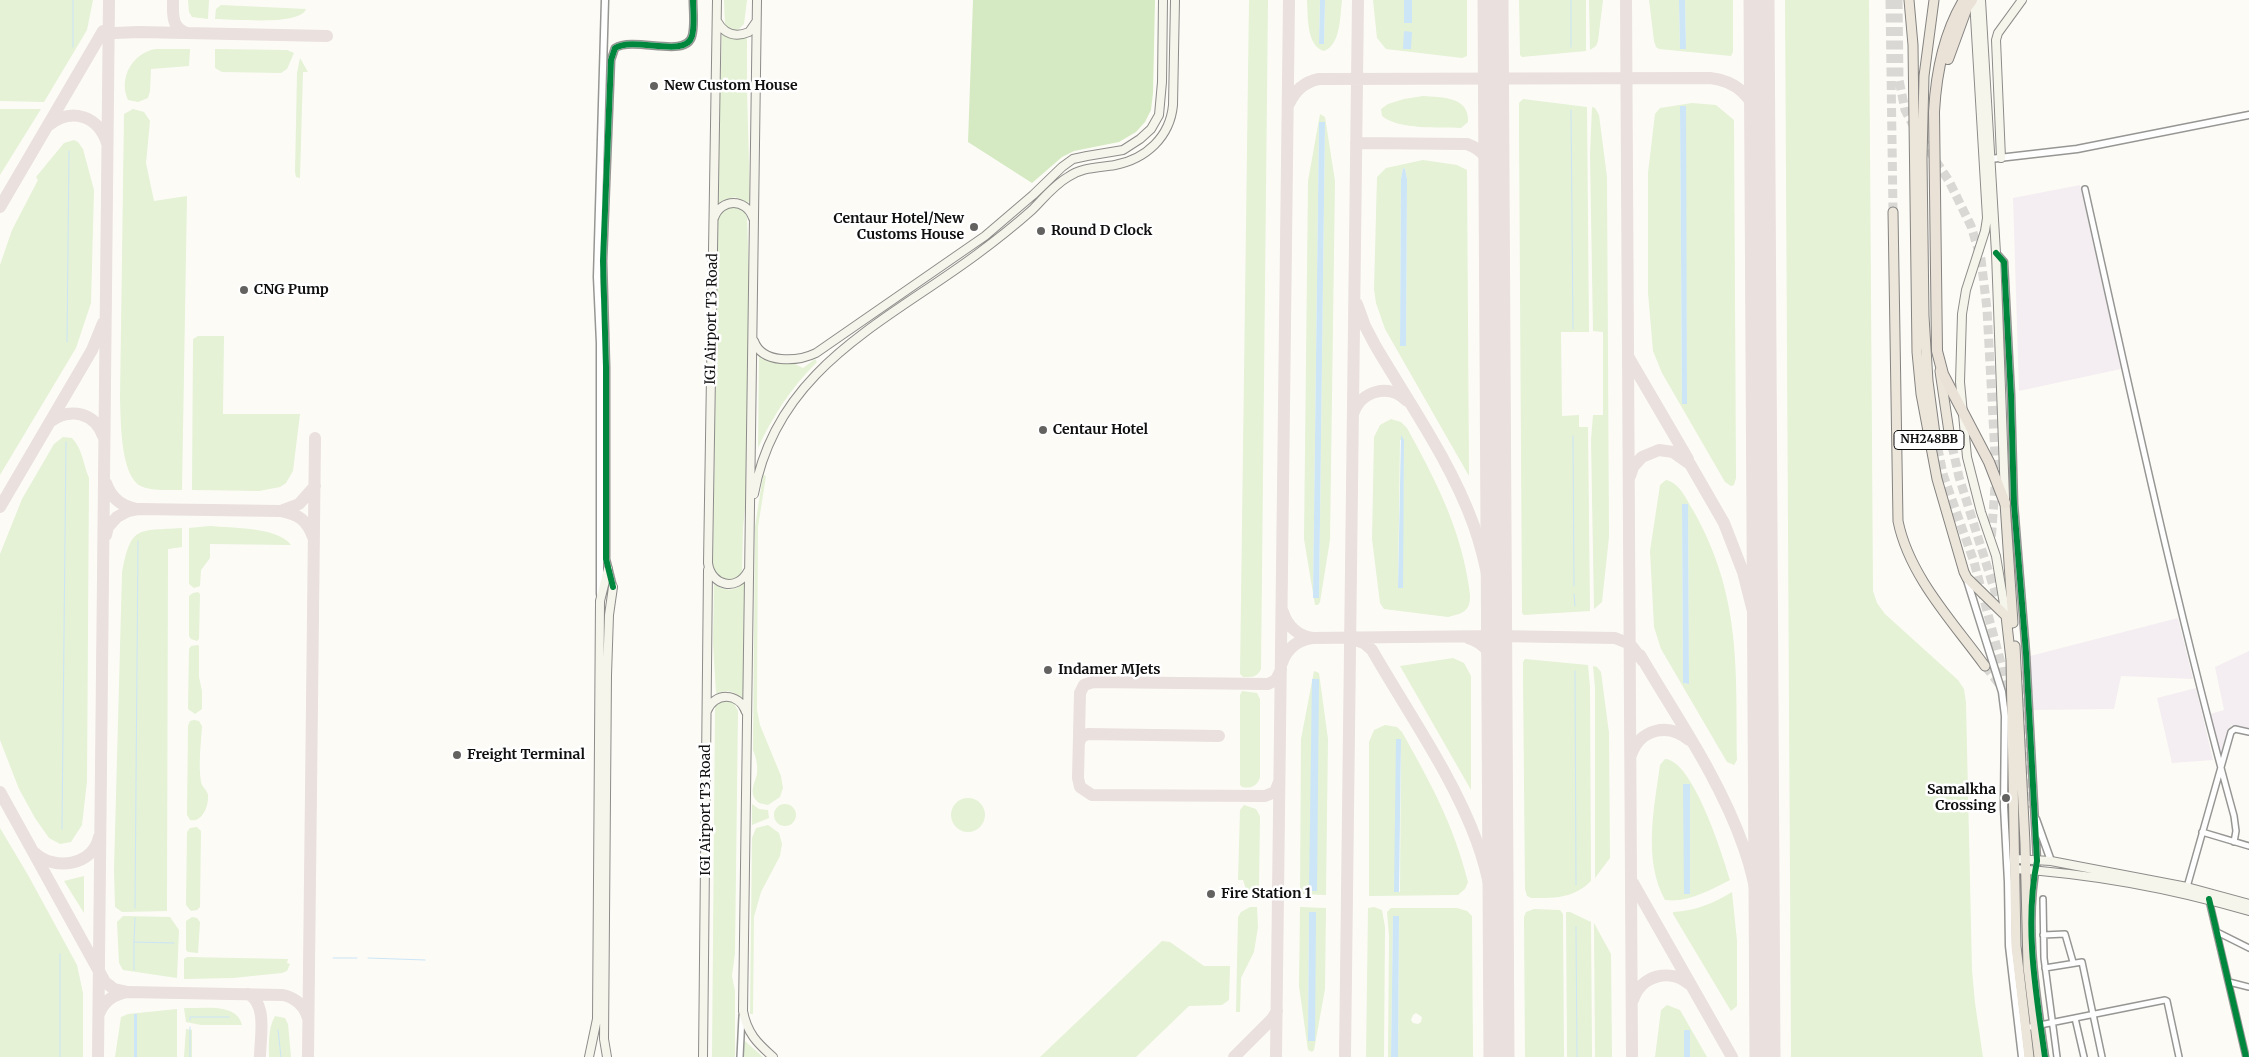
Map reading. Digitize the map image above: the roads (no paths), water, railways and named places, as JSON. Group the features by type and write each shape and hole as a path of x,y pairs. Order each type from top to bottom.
{"highway":[{"name":"NH248BB","path":"1909,0 1913,45 1915,303 1921,394 1937,479 1966,575 2006,616"},
{"name":"NH248BB","path":"1934,0 1924,76 1922,126 1924,316 1928,382 1935,434"},
{"path":"1964,0 1946,43 1936,81 1934,119 1937,351 1944,374 1961,411 1989,462 2005,503 2010,596 2017,660 2028,967 2033,1027 2029,1057"},
{"path":"1934,107 1948,57 1967,8 1973,0"},
{"path":"1893,212 1897,498 1902,540 1909,556 1932,593 1985,666"},
{"name":"NH248BB","path":"1937,351 1949,432"},
{"path":"2006,616 2011,660 2016,946 2039,1057"}],"main road":[{"name":"IGI Airport T3 Road","path":"703,1054 716,0"},
{"path":"757,0 743,1011 751,1036 773,1057"},
{"path":"752,336 759,351 768,356 781,359 803,357 816,353 985,236 1073,159 1123,150 1140,139 1151,129 1159,115 1162,82 1163,0"},
{"path":"750,518 757,479 770,440 792,402 816,373 846,346 992,243 1029,213 1066,178 1079,170 1114,165 1137,158 1164,135 1172,116 1173,105 1175,0"},
{"path":"1973,0 1987,218 1966,290 1962,314 1960,361 1961,411 1967,457 1981,512 1996,556 2006,616"},
{"path":"1981,0 1996,253 2005,503"},
{"path":"2001,158 1996,40 1998,32 2022,0"},
{"path":"716,14 720,27 724,32 735,35 749,32 756,21 757,15"},
{"path":"713,222 718,209 724,205 737,203 749,210 754,222"},
{"path":"2002,426 2012,424"},
{"path":"708,563 712,576 722,584 728,585 741,581 749,564"},
{"path":"589,1057 597,1020 600,601 608,568"},
{"path":"607,1057 604,1039 607,685 609,615 613,587"},
{"path":"706,716 711,703 723,696 737,699 742,703 747,716"},
{"path":"2015,859 2051,862 2187,887 2212,898 2249,910"},
{"path":"2015,869 2096,878 2249,904"}],"street":[{"path":"600,601 600,343 597,276 605,0"},
{"path":"613,587 608,568 604,261 611,60 615,48 629,43 679,47 687,43 692,37 693,0"},
{"path":"1990,159 2077,149 2249,115"},
{"path":"2085,189 2136,420 2235,822 2234,842"},
{"path":"1996,253 2004,262 2014,504 2026,653 2037,861 2032,883 2033,1027 2044,1057"},
{"path":"1966,575 2002,692 2006,716 2004,807 2009,946 2022,1057"},
{"path":"2187,887 2232,730 2237,729 2249,732"},
{"path":"2033,806 2051,862"},
{"path":"2202,832 2249,846"},
{"path":"2212,898 2246,1057"},
{"path":"2043,899 2045,968 2057,1057"},
{"path":"2218,932 2249,948"},
{"path":"2043,935 2065,934 2073,962"},
{"path":"2045,968 2082,962 2102,1057"},
{"path":"2229,982 2249,988"},
{"path":"2033,1027 2166,1000 2179,1057"},
{"path":"740,1057 743,1011"},
{"path":"2075,1018 2084,1057"},
{"path":"697,1057 703,1054"}],"water":[{"path":"1320,0 1325,0 1324,44 1319,44"},
{"path":"1404,0 1412,0 1412,23 1404,23"},
{"path":"1679,0 1685,0 1686,49 1680,49"},
{"path":"1404,31 1412,32 1411,49 1403,49"},
{"path":"1680,106 1686,106 1687,404 1682,404"},
{"path":"1319,122 1325,122 1319,598 1313,598"},
{"path":"1403,168 1405,169 1407,179 1406,346 1400,346 1401,179"},
{"path":"1401,435 1404,440 1403,588 1398,588"},
{"path":"1682,504 1688,504 1689,684 1683,683"},
{"path":"1312,679 1319,679 1317,891 1309,891"},
{"path":"1396,739 1401,739 1399,892 1394,892"},
{"path":"1683,784 1690,784 1690,894 1684,894"},
{"path":"1309,912 1316,912 1315,1041 1308,1041"},
{"path":"1393,916 1399,916 1398,1057 1391,1057"},
{"path":"134,1014 137,1014 137,1057 134,1057"},
{"path":"1684,1030 1690,1030 1690,1057 1684,1057"}],"waterway":[{"path":"73,0 73,47"},
{"path":"1571,0 1571,47"},
{"path":"1571,110 1573,329"},
{"path":"67,342 69,151"},
{"path":"1573,436 1574,586"},
{"path":"62,829 66,442"},
{"path":"135,908 138,541"},
{"path":"1574,594 1575,606"},
{"path":"1575,671 1576,885"},
{"path":"134,942 135,918"},
{"path":"1576,927 1577,1057"},
{"path":"134,970 134,942 174,943"},
{"path":"60,954 60,1057"},
{"path":"333,958 357,958"},
{"path":"368,958 425,960"},
{"path":"190,1020 190,1017 229,1017"},
{"path":"190,1027 190,1057"},
{"path":"278,1030 281,1057"}],"tunnel":[{"path":"1890,0 1893,212"},
{"path":"1898,0 1899,80 1905,110 1914,127"},
{"path":"1921,138 1949,181 1971,226 1981,259 1987,309 1996,473 1991,542"},
{"path":"1949,432 1959,477 2002,614"},
{"path":"1935,434 1943,474 1974,562 2002,667 2007,696 2009,768"},
{"path":"1985,666 2000,685"},
{"path":"2018,672 2025,694 2027,808"}],"place":[{"name":"New Custom House","path":"654,86"},
{"name":"Centaur Hotel/New Customs House","path":"974,227"},
{"name":"Round D Clock","path":"1041,231"},
{"name":"CNG Pump","path":"244,290"},
{"name":"Centaur Hotel","path":"1043,430"},
{"name":"Indamer MJets","path":"1048,670"},
{"name":"Freight Terminal","path":"457,755"},
{"name":"Samalkha Crossing","path":"2006,798"},
{"name":"Fire Station 1","path":"1211,894"}]}
